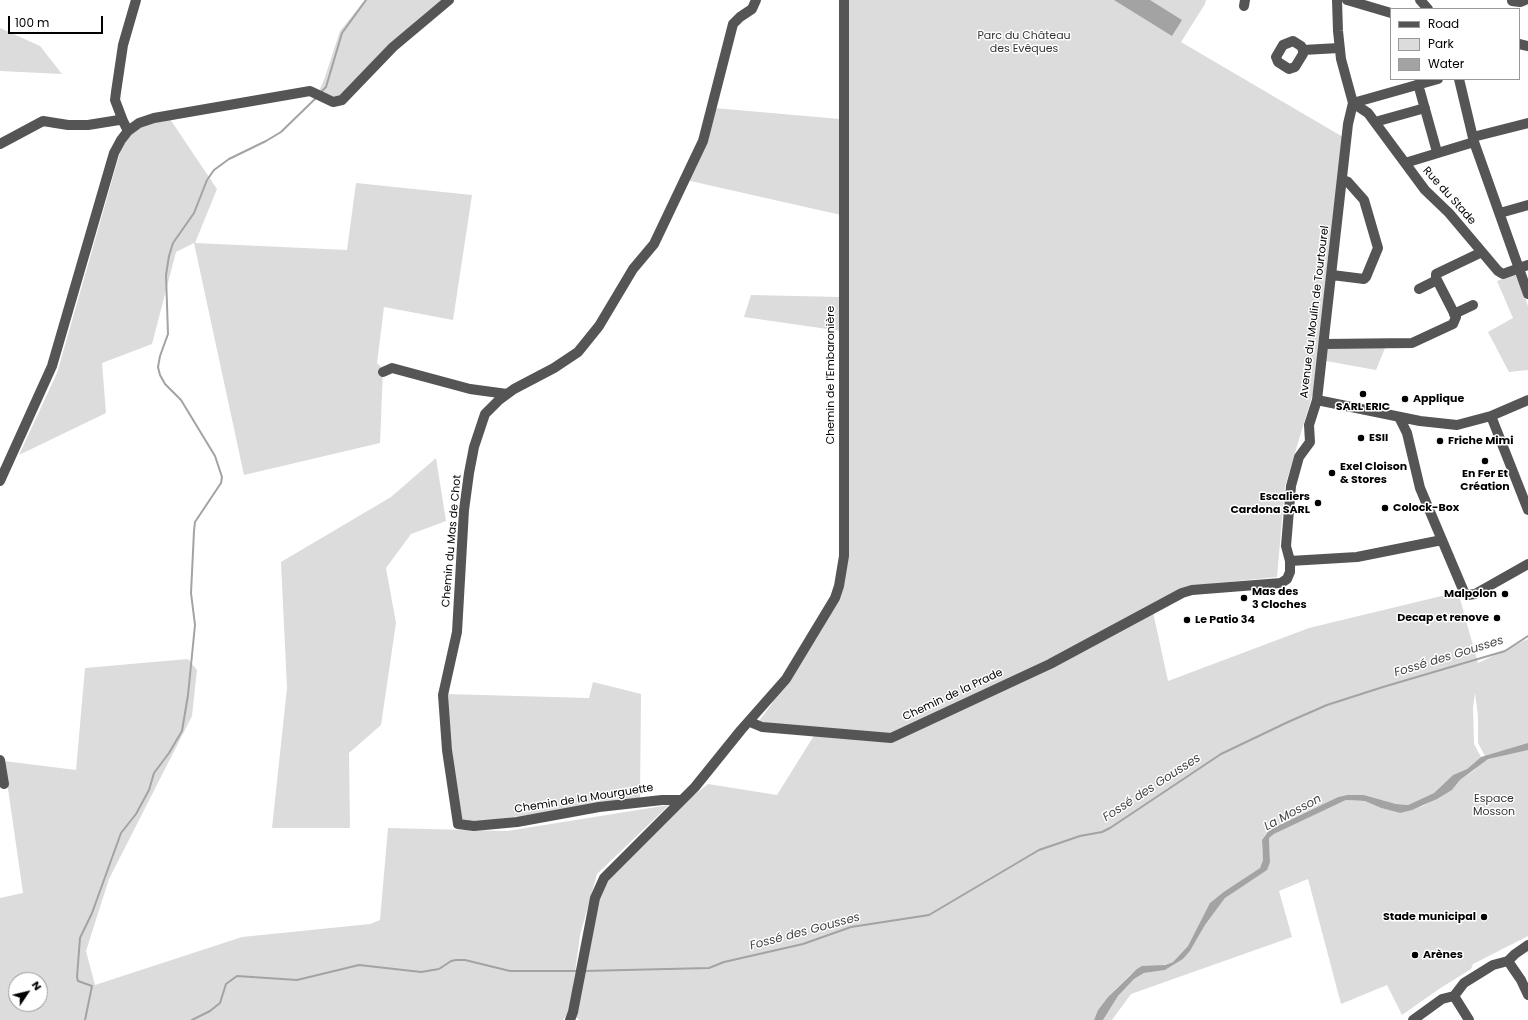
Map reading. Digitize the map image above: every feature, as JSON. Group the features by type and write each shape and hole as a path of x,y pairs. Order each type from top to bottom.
{"street":[{"path":"128,131 115,100 123,45 136,0"},
{"path":"0,480 52,366 114,153 128,131 139,123 154,118 310,91 333,102 342,100 393,47 449,0"},
{"name":"Chemin du Mas de Chot","path":"458,824 448,750 443,695 457,632 464,510 474,447 485,414 489,408 507,394 554,368 578,352 599,326 633,269 654,244 703,141 733,24 752,9 756,0"},
{"name":"Chemin de l'Embaronière","path":"750,722 786,679 836,598 844,556 844,0"},
{"name":"Avenue du Moulin de Tourtourel","path":"1152,608 1182,593 1192,590 1281,583 1287,579 1290,572 1290,561 1286,546 1290,486 1299,457 1310,442 1309,425 1317,400 1343,180 1348,124 1353,103 1339,48 1337,0"},
{"path":"1347,0 1390,13"},
{"path":"1420,0 1427,8"},
{"path":"1511,3 1524,0"},
{"path":"1302,50 1339,48"},
{"path":"1353,103 1434,80"},
{"path":"1459,80 1474,139 1500,213 1523,267 1528,294"},
{"path":"1418,84 1437,152"},
{"name":"Rue du Stade","path":"1353,103 1364,109 1425,190 1449,213 1500,273 1507,273 1523,267"},
{"path":"1375,122 1425,108"},
{"path":"0,144 42,121 68,125 88,125 119,120 123,121"},
{"path":"1405,163 1528,122"},
{"path":"1332,275 1364,279 1378,248 1364,200 1348,182 1343,180"},
{"path":"1500,213 1528,205"},
{"path":"1324,344 1412,343 1453,324 1455,321 1454,314 1437,280 1436,274 1482,252"},
{"path":"1419,289 1437,280"},
{"path":"1454,314 1473,305"},
{"path":"383,372 392,368 470,389 507,394"},
{"path":"1317,400 1415,420 1457,425 1491,416 1528,400"},
{"path":"1491,416 1525,492 1528,510"},
{"path":"1399,417 1407,433 1420,488 1464,592 1468,595 1475,594 1528,564"},
{"path":"1407,433 1415,420"},
{"path":"1290,561 1351,558 1442,540"},
{"name":"Chemin de la Prade","path":"750,722 762,727 891,738 1050,664 1152,608"},
{"path":"570,1020 575,1005 595,898 604,878 695,788 741,730 750,722"},
{"path":"0,760 4,784"},
{"name":"Chemin de la Mourguette","path":"458,824 474,826 518,822 599,807 662,800 682,800"},
{"path":"1413,1020 1442,999 1454,996 1464,983 1493,965 1508,961 1528,945"},
{"path":"1508,961 1521,980 1528,995"},
{"path":"1454,996 1469,1020"}],"green space":[{"path":"365,0 443,0 375,59 340,96 326,97 319,91 340,31"},
{"name":"Parc du Château des Evêques","path":"848,0 1206,0 1181,42 1343,137 1313,393 1285,486 1277,577 1189,586 1036,668 892,736 753,729 771,705 838,599 844,578"},
{"path":"0,28 40,46 62,74 0,71"},
{"path":"714,108 840,119 841,215 686,180"},
{"path":"170,119 217,189 195,243 347,250 356,183 472,195 453,320 384,307 377,363 383,369 380,443 244,475 194,243 176,252 152,344 102,363 106,413 19,455 57,373 123,142 134,131 147,124"},
{"path":"1516,274 1528,306 1528,370 1509,372 1488,332 1513,318 1497,281"},
{"path":"751,295 841,297 841,331 744,317"},
{"path":"1327,347 1385,348 1376,370 1326,361"},
{"path":"436,458 446,521 411,534 386,568 396,623 381,725 349,753 350,828 272,828 287,688 281,562 391,497"},
{"name":"Espace Mosson","path":"1458,592 1478,663 1528,639 1528,936 1473,964 1471,969 1402,1015 1387,985 1341,1004 1308,879 1279,891 1292,937 1131,994 1112,1020 1103,1020 1118,996 1134,979 1144,973 1165,970 1183,959 1190,951 1205,925 1225,898 1270,862 1269,838 1274,834 1346,800 1365,801 1381,808 1400,813 1423,806 1452,790 1460,780 1484,761 1485,756 1478,743 1478,716 1475,693 1473,707 1474,744 1481,757 1467,769 1453,775 1434,793 1408,805 1396,804 1364,795 1347,795 1338,797 1268,830 1262,840 1263,860 1260,868 1225,891 1197,930 1188,946 1173,962 1130,975 1108,997 1098,1010 1094,1020 580,1020 575,1017 597,901 608,881 690,798 708,784 777,795 815,734 891,740 1153,612 1168,681 1309,628"},
{"path":"188,659 197,670 192,716 109,879 86,951 95,985 242,937 370,924 380,920 388,828 507,831 669,805 597,874 580,935 570,1010 563,1020 0,1020 0,898 23,893 4,761 76,770 85,668"},
{"path":"593,682 641,694 640,800 468,823 462,819 459,815 446,694 589,698"}],"water":[{"path":"1114,0 1150,0 1182,20 1172,36"},
{"path":"1528,743 1528,750 1488,759 1460,780 1452,790 1437,799 1412,810 1400,813 1381,808 1365,801 1346,800 1274,834 1269,838 1270,862 1267,870 1225,898 1205,925 1190,951 1183,959 1165,970 1144,973 1134,979 1118,996 1103,1020 1094,1020 1098,1010 1108,997 1137,969 1142,966 1165,965 1173,962 1188,946 1210,903 1225,891 1260,868 1263,860 1262,840 1269,830 1338,797 1347,795 1364,795 1396,804 1408,805 1434,793 1453,775 1467,769 1481,757"}],"waterway":[{"path":"321,92 326,87 342,33 366,0"},
{"path":"85,1020 92,986 78,981 80,938 92,913 121,833 136,814 149,790 154,773 169,753 182,731 188,695 195,625 191,593 195,522 221,483 222,477 215,456 181,400 165,384 158,367 160,356 168,334 166,275 169,256 173,243 194,213 207,180 214,170 229,159 281,132 317,97"},
{"name":"Fossé des Gousses","path":"584,971 709,968 724,962 803,944 851,927 929,915 1039,850 1080,836 1102,832 1110,828 1221,754 1288,722 1327,705 1505,651 1528,636"},
{"name":"Fossé des Gousses","path":"192,1020 210,1011 220,1003 226,984 237,976 297,980 359,965 421,972 439,969 451,961 456,960 465,960 510,971 577,971"}],"place":[{"name":"SARL ERIC","path":"1363,394"},
{"name":"Applique","path":"1405,399"},
{"name":"ESII","path":"1361,438"},
{"name":"Friche Mimi","path":"1440,441"},
{"name":"En Fer Et Création","path":"1485,461"},
{"name":"Exel Cloison & Stores","path":"1332,473"},
{"name":"Escaliers Cardona SARL","path":"1318,503"},
{"name":"Colock-Box","path":"1385,508"},
{"name":"Malpolon","path":"1505,594"},
{"name":"Mas des 3 Cloches","path":"1244,598"},
{"name":"Decap et renove","path":"1497,618"},
{"name":"Le Patio 34","path":"1187,620"},
{"name":"Stade municipal","path":"1484,917"},
{"name":"Arènes","path":"1415,955"}],"water label":[{"name":"La Mosson","path":"1293,813"}]}
